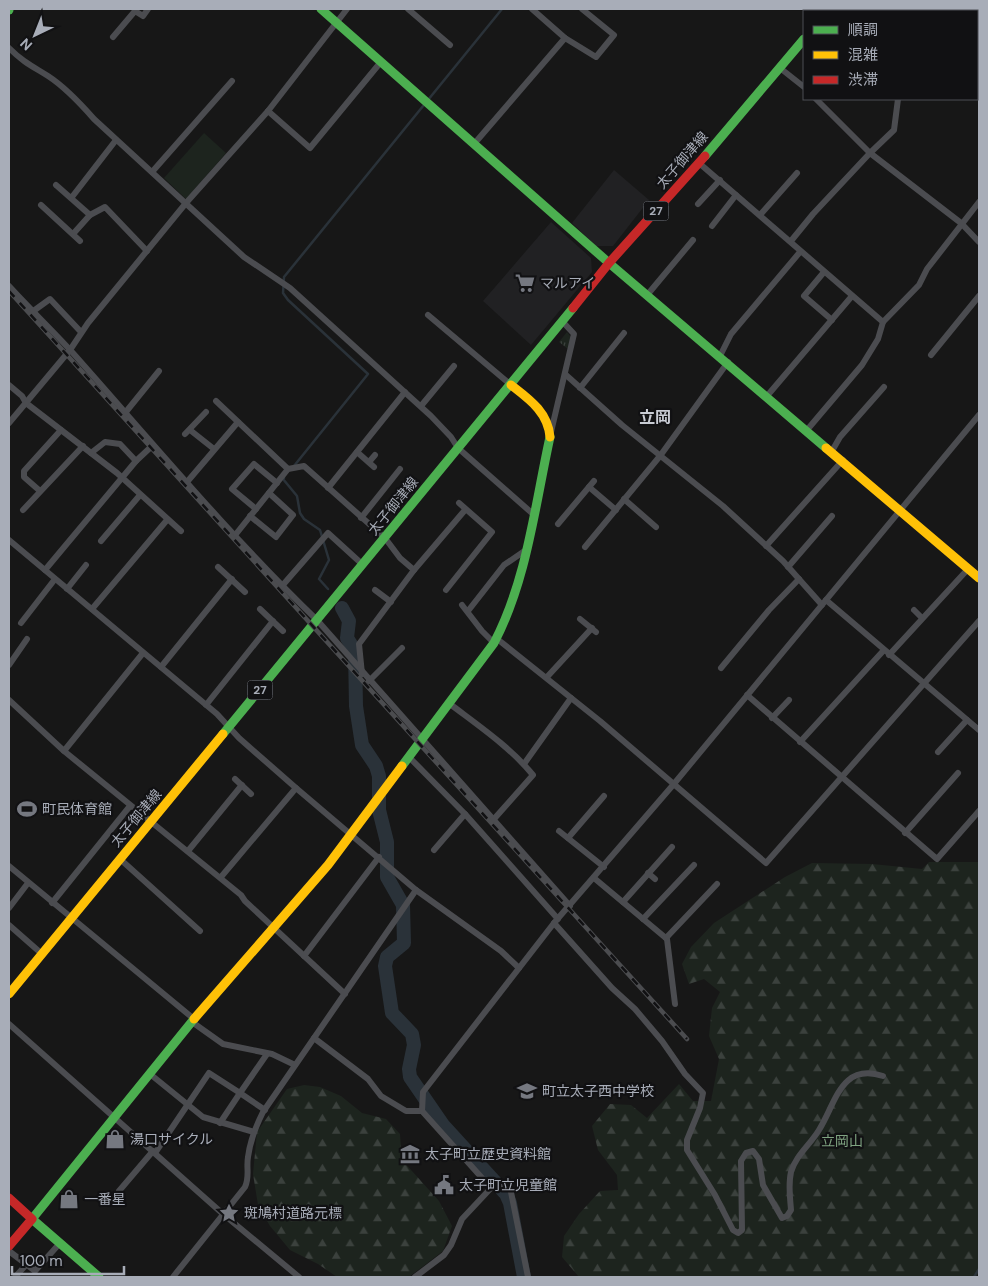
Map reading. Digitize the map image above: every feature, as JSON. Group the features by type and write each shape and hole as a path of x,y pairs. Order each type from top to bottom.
{"main road":[{"path":"321,9 609,263 728,362 979,578"},
{"name":"太子御津線","path":"9,994 511,385 609,263 699,163 803,40"},
{"path":"9,1246 116,1118 193,1020 274,928 352,834 495,641 511,607 526,550 550,436 547,418 543,412 511,385"},
{"path":"9,1198 99,1277"}],"street":[{"path":"113,37 135,11 142,16 148,9"},
{"path":"9,423 70,350 82,332 186,203 268,111 347,9"},
{"path":"408,9 450,45"},
{"path":"532,9 565,38 596,57 614,35 582,9"},
{"path":"474,144 565,38"},
{"path":"9,48 26,64 48,76 78,100 116,140 244,258 290,288 421,406 451,437 458,448 533,514"},
{"path":"268,111 310,148 380,63"},
{"path":"780,68 803,86"},
{"path":"152,172 232,81"},
{"path":"817,100 870,152 961,223 979,242"},
{"path":"791,242 813,214 870,152 894,130 898,100"},
{"path":"72,197 116,140"},
{"path":"699,163 883,322"},
{"path":"760,215 797,174"},
{"path":"698,204 720,180"},
{"path":"56,185 72,197 90,215"},
{"path":"712,226 736,195"},
{"path":"807,430 862,365 878,339 883,322 919,285 927,270 961,223 979,202"},
{"path":"41,205 80,241"},
{"path":"73,234 90,215 105,207 147,250"},
{"path":"648,294 693,240"},
{"path":"720,356 731,334 800,252"},
{"path":"824,272 804,296 832,320"},
{"path":"9,286 70,350 124,413 282,586 317,620 362,674 423,739 570,906"},
{"path":"767,396 852,296"},
{"path":"931,355 979,296"},
{"path":"32,312 50,299 82,332"},
{"path":"428,315 511,385"},
{"path":"550,436 566,375 574,334 562,322"},
{"path":"580,388 609,359 624,333"},
{"path":"585,547 660,456 728,362"},
{"path":"421,406 454,366"},
{"path":"124,413 160,371"},
{"path":"566,375 660,456 723,506 824,602 979,730"},
{"path":"9,385 26,402 91,452 167,520 182,531"},
{"path":"832,451 840,437 884,387"},
{"path":"328,488 405,392"},
{"path":"216,401 288,470"},
{"path":"206,412 188,432 214,449"},
{"path":"491,1188 422,1111 423,1092 556,921 673,785 979,415"},
{"path":"187,482 238,422"},
{"path":"40,491 24,477 24,471 61,430"},
{"path":"91,452 105,442 120,444 136,461"},
{"path":"45,570 136,461 153,445"},
{"path":"24,510 83,446"},
{"path":"357,452 372,464 375,455"},
{"path":"766,546 842,460"},
{"path":"256,509 232,489 254,464 278,483"},
{"path":"236,534 288,470 304,466 385,538 400,558 414,570"},
{"path":"361,518 400,469"},
{"path":"558,524 594,482"},
{"path":"589,487 616,510"},
{"path":"250,516 276,538 293,515 269,493"},
{"path":"101,541 140,495"},
{"path":"624,499 656,527"},
{"path":"446,590 492,532 466,510 460,502"},
{"path":"362,674 359,644 414,570 466,510"},
{"path":"788,567 818,528 832,516"},
{"path":"92,609 167,520"},
{"path":"282,586 328,533 362,564"},
{"path":"9,540 206,705 239,738 416,890 501,951 519,968"},
{"path":"468,611 504,565 526,550"},
{"path":"67,589 86,566"},
{"path":"218,566 246,592"},
{"path":"800,742 968,569"},
{"path":"21,623 55,579"},
{"path":"161,667 232,579"},
{"path":"721,668 733,648 755,624 781,603 799,580"},
{"path":"375,590 391,602"},
{"path":"462,605 482,631 547,677 766,863 979,621"},
{"path":"260,609 284,631"},
{"path":"914,610 922,618"},
{"path":"547,677 594,630 580,619"},
{"path":"206,705 272,621"},
{"path":"9,665 27,639"},
{"path":"369,681 402,648"},
{"path":"64,751 143,653"},
{"path":"747,695 937,859 979,811"},
{"path":"524,764 571,698"},
{"path":"9,700 64,751 130,806 221,877 345,994"},
{"path":"772,718 789,700"},
{"path":"450,704 524,764 533,775 494,819"},
{"path":"938,752 967,720"},
{"path":"409,757 465,814 612,988 635,1009 662,1041 685,1074 703,1093 700,1108 687,1140 687,1150 716,1195 733,1230 738,1233 742,1230 741,1161 746,1154 753,1151 759,1159 763,1185 782,1218 788,1216 792,1210 788,1185 792,1169 797,1159 819,1131 843,1085 855,1074 870,1071 883,1076"},
{"path":"905,833 958,773"},
{"path":"235,779 251,794"},
{"path":"188,851 242,785"},
{"path":"221,877 296,788"},
{"path":"568,838 604,796"},
{"path":"52,903 130,806"},
{"path":"434,850 465,814"},
{"path":"559,831 604,867"},
{"path":"622,902 672,847"},
{"path":"304,956 379,857"},
{"path":"120,859 200,931"},
{"path":"9,866 223,1044 267,1054 295,1065"},
{"path":"643,919 671,895 692,870"},
{"path":"648,874 655,879"},
{"path":"594,878 666,938 675,1004"},
{"path":"9,908 28,883"},
{"path":"666,938 694,913 708,898 717,884"},
{"path":"173,1277 244,1188 248,1180 247,1159 254,1132 265,1110 416,890"},
{"path":"9,925 42,954"},
{"path":"9,1024 223,1214 299,1277"},
{"path":"314,1038 368,1079 380,1096 406,1111 422,1111"},
{"path":"220,1123 267,1054"},
{"path":"119,1192 154,1152 210,1073 265,1110"},
{"path":"150,1074 203,1117 254,1132"},
{"path":"415,1277 444,1254 451,1245 462,1219 491,1188 509,1182 528,1277"},
{"path":"9,1251 36,1271 60,1243"},
{"path":"16,1277 26,1265"}],"shaded area":[{"path":"614,170 649,200 613,246 596,246 572,223"},
{"path":"551,222 591,258 592,272 531,345 483,301"}],"green space":[{"path":"204,133 226,153 186,199 164,178"},
{"path":"567,332 571,337 568,349 559,342"},
{"name":"立岡山","path":"929,862 979,862 979,1273 976,1277 579,1277 562,1257 564,1236 579,1214 600,1191 618,1190 617,1175 598,1150 592,1126 610,1104 631,1105 647,1118 679,1084 693,1101 711,1101 719,1059 709,1036 712,1008 720,992 704,979 689,984 682,964 691,947 714,923 785,877 812,863 872,864 922,869"},
{"path":"304,1085 320,1087 341,1096 362,1113 386,1119 400,1134 402,1160 439,1201 452,1226 443,1251 409,1277 337,1277 318,1264 290,1250 270,1226 258,1205 253,1174 257,1132 287,1089"}],"waterway":[{"path":"294,466 368,374 288,300 283,293 284,277 502,9"},
{"path":"284,478 297,496 300,513 304,519 320,530 329,560 319,579 328,589"},
{"path":"342,608 349,621 347,638 355,651 356,706 362,745 376,766 379,776 379,810 387,842 387,877 403,905 404,943 387,957 385,966 392,1013 412,1034 414,1045 409,1069 410,1077 443,1125 506,1194 510,1203 524,1277"},
{"path":"974,1277 979,1269"}],"railway":[{"path":"9,291 687,1039"}],"traffic: fast":[{"path":"321,9 609,263 826,448"},
{"path":"705,156 803,40"},
{"path":"223,734 573,308"},
{"path":"402,766 494,643 505,619 515,594 529,542 550,437"},
{"path":"99,1277 32,1219 194,1019"}],"traffic: slow":[{"path":"511,385 531,401 542,413 546,420 550,437"},
{"path":"826,448 979,578"},
{"path":"9,994 223,734"},
{"path":"194,1019 328,865 402,766"}],"traffic: jam":[{"path":"573,308 609,263 705,156"},
{"path":"9,1198 32,1219 9,1246"}],"place":[{"name":"マルアイ","path":"525,283"},
{"name":"町民体育館","path":"27,809"},
{"name":"町立太子西中学校","path":"527,1091"},
{"name":"湯口サイクル","path":"115,1139"},
{"name":"太子町立歴史資料館","path":"410,1154"},
{"name":"太子町立児童館","path":"444,1185"},
{"name":"一番星","path":"69,1199"},
{"name":"斑鳩村道路元標","path":"229,1213"}],"district":[{"name":"立岡","path":"655,417"}]}
